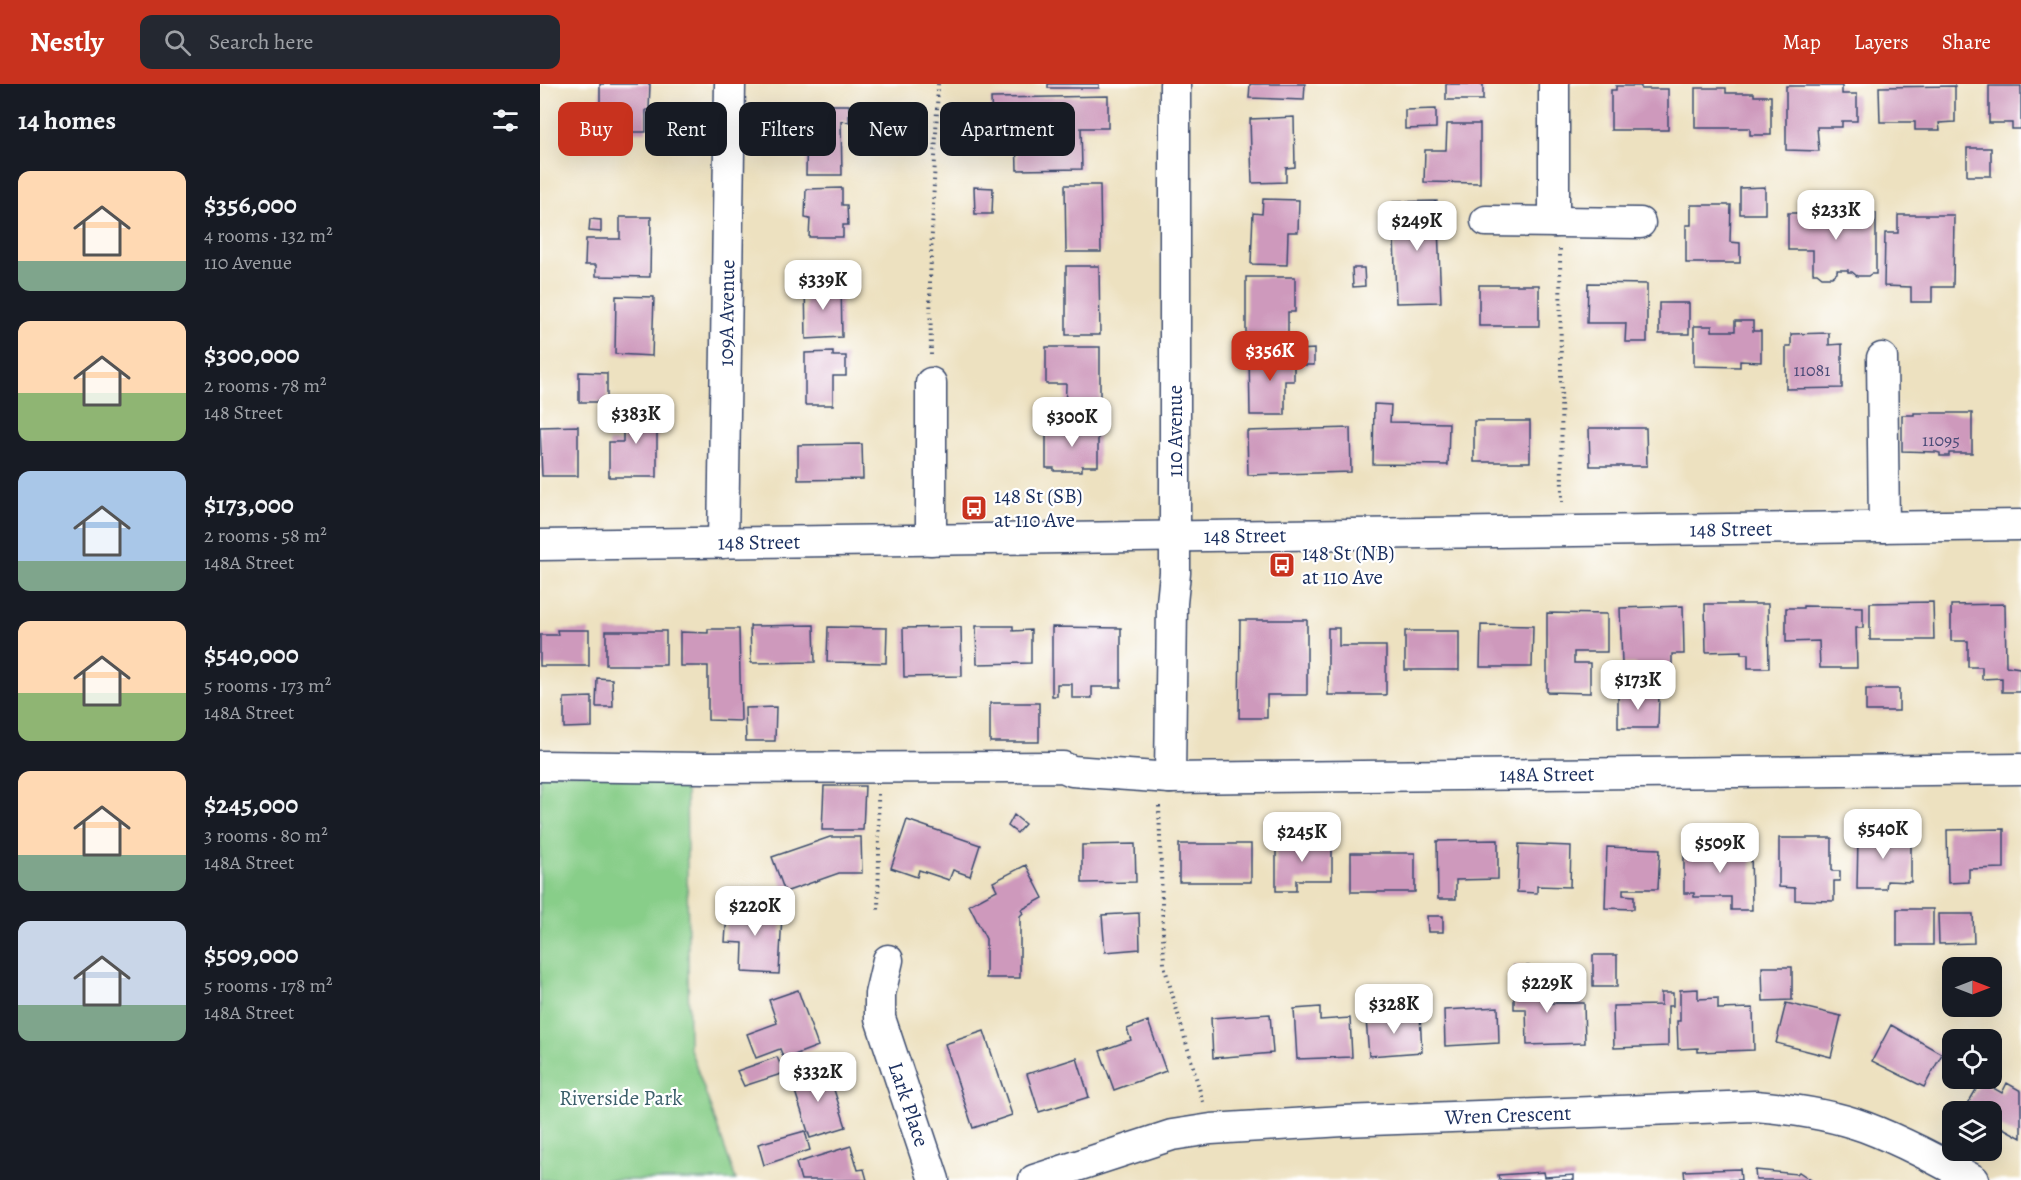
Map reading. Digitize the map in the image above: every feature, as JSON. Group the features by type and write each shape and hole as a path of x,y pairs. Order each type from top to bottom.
{"street":[{"name":"109A Avenue","path":"723,543 730,84"},
{"name":"110 Avenue","path":"1164,787 1174,537 1175,84"},
{"path":"1554,84 1554,222"},
{"path":"1486,221 1640,223"},
{"path":"1882,358 1884,527"},
{"path":"931,383 931,540"},
{"name":"148 Street","path":"540,545 2021,525"},
{"name":"148A Street","path":"540,766 1063,767 1072,771 1164,787 2021,769"},
{"name":"Lark Place","path":"888,960 880,994 880,1018 934,1180"},
{"name":"Wren Crescent","path":"1034,1180 1172,1136 1210,1129 1332,1122 1755,1106 1798,1110 1865,1127 1974,1180"}],"path":[{"path":"931,383 930,281 938,84"},
{"path":"1554,222 1560,243 1562,509"},
{"path":"877,787 878,913"},
{"path":"1164,787 1164,965 1205,1108"}],"green space":[{"name":"Riverside Park","path":"686,772 689,1046 736,1180 540,1180 540,773"}],"building":[{"path":"600,84 650,84 649,102 645,102 645,132 633,132 633,102 600,102"},
{"path":"1048,84 1099,84 1099,88 1048,88"},
{"path":"1250,84 1305,84 1304,100 1249,98"},
{"path":"1446,84 1483,84 1483,100 1446,100"},
{"path":"1616,86 1668,89 1668,130 1611,130 1611,90 1616,90"},
{"path":"1786,86 1842,86 1842,94 1857,94 1857,121 1842,121 1842,127 1817,127 1819,151 1786,150"},
{"path":"1955,86 1955,122 1939,123 1940,130 1915,130 1915,122 1880,122 1879,87"},
{"path":"1989,86 2021,86 2021,129 2012,129 2012,123 1989,123"},
{"path":"1695,88 1726,88 1726,93 1754,93 1754,96 1771,96 1771,135 1750,135 1750,128 1695,128"},
{"path":"1108,96 1108,128 1081,128 1082,169 1017,170 1017,156 1075,156 1075,102 991,102 991,98"},
{"path":"836,105 848,105 848,122 841,121 842,175 806,175 806,156 836,156"},
{"path":"1436,109 1436,128 1405,129 1405,110"},
{"path":"1294,117 1295,167 1286,168 1286,182 1252,183 1250,119"},
{"path":"1447,124 1480,124 1480,183 1424,182 1425,150 1446,150"},
{"path":"1967,148 1991,148 1991,176 1967,176"},
{"path":"1065,185 1100,185 1101,252 1066,252"},
{"path":"974,187 993,188 992,214 975,214"},
{"path":"1765,187 1765,214 1740,214 1740,188"},
{"path":"842,188 842,205 847,205 848,225 843,225 843,237 809,237 810,219 805,218 806,189"},
{"path":"1263,199 1299,200 1298,232 1288,232 1287,265 1251,264 1253,213 1262,214"},
{"path":"1437,201 1441,302 1396,303 1393,202"},
{"path":"1691,205 1731,205 1730,242 1740,243 1740,263 1686,263 1686,225 1691,225"},
{"path":"1788,213 1876,213 1876,274 1857,276 1848,270 1837,270 1832,277 1822,277 1813,273 1813,250 1788,250"},
{"path":"1898,215 1954,215 1953,287 1932,287 1932,302 1911,302 1911,287 1884,286 1885,233 1898,233"},
{"path":"620,217 651,217 650,277 596,276 596,265 585,265 586,239 620,239"},
{"path":"590,219 601,220 601,232 589,231"},
{"path":"1066,266 1099,266 1100,335 1066,335"},
{"path":"1352,268 1364,268 1365,286 1353,287"},
{"path":"1246,277 1295,277 1295,312 1288,312 1288,340 1246,340"},
{"path":"841,283 842,337 806,339 805,284"},
{"path":"1588,283 1647,284 1647,342 1625,342 1626,323 1587,323"},
{"path":"1479,285 1539,285 1539,326 1479,326"},
{"path":"616,296 654,297 652,356 615,354"},
{"path":"1659,303 1689,303 1689,334 1659,334"},
{"path":"1735,321 1753,321 1753,331 1761,331 1761,362 1740,361 1740,367 1694,366 1694,326 1712,326 1712,331 1735,331"},
{"path":"1829,333 1829,345 1842,344 1842,388 1786,389 1786,346 1791,346 1791,334"},
{"path":"1046,347 1100,347 1100,416 1065,416 1066,384 1046,384"},
{"path":"1314,349 1314,365 1299,365 1298,350"},
{"path":"833,352 833,356 846,356 846,376 833,376 833,405 805,405 805,353"},
{"path":"1294,352 1294,381 1285,381 1285,415 1250,415 1249,353"},
{"path":"579,372 607,373 607,402 579,402"},
{"path":"1374,404 1391,405 1390,422 1449,423 1448,465 1373,464"},
{"path":"623,406 657,406 657,477 609,477 609,442 623,442"},
{"path":"1914,413 1972,413 1972,453 1949,453 1949,456 1940,456 1940,453 1936,452 1902,451 1902,415 1914,415"},
{"path":"1474,421 1530,421 1530,462 1474,462"},
{"path":"578,426 578,476 542,476 540,427"},
{"path":"1046,426 1098,426 1098,466 1082,466 1082,471 1054,471 1054,468 1046,468"},
{"path":"1350,428 1351,472 1248,475 1247,431"},
{"path":"1589,428 1646,428 1647,466 1590,466"},
{"path":"862,444 863,479 798,480 798,445"},
{"path":"1933,602 1934,640 1870,640 1870,603"},
{"path":"1705,604 1768,604 1769,668 1748,668 1748,654 1741,654 1741,651 1706,652"},
{"path":"2005,604 2006,666 2020,668 2020,692 2002,692 2002,678 1982,679 1982,667 1968,667 1968,641 1951,641 1951,605"},
{"path":"1683,606 1684,654 1672,654 1672,669 1636,670 1636,664 1622,664 1620,608"},
{"path":"1803,606 1863,607 1863,628 1856,628 1857,668 1820,668 1819,641 1786,642 1786,608 1803,608"},
{"path":"1547,613 1607,614 1607,652 1574,652 1574,663 1590,663 1590,693 1547,692"},
{"path":"1240,620 1307,620 1307,695 1267,695 1267,718 1239,718"},
{"path":"814,625 815,662 751,663 750,626"},
{"path":"1481,625 1533,626 1532,667 1480,667"},
{"path":"976,626 1013,626 1013,631 1031,630 1031,663 977,664"},
{"path":"828,627 887,628 886,663 827,662"},
{"path":"961,627 962,676 904,677 903,628"},
{"path":"1052,627 1121,628 1121,687 1092,687 1092,698 1072,698 1072,684 1057,684 1057,696 1052,696"},
{"path":"1328,628 1339,628 1339,646 1386,646 1386,695 1328,695"},
{"path":"708,629 739,629 741,721 708,720 708,666 680,666 680,632 708,633"},
{"path":"557,630 589,630 589,666 540,666 540,635 558,635"},
{"path":"606,631 666,631 666,665 606,665"},
{"path":"1405,631 1459,631 1459,670 1405,670"},
{"path":"597,678 612,679 613,707 596,707"},
{"path":"1866,689 1899,689 1899,711 1866,711"},
{"path":"1618,694 1659,694 1658,728 1618,728"},
{"path":"592,697 592,727 564,728 564,698"},
{"path":"990,703 1039,703 1039,742 990,742"},
{"path":"776,707 775,741 746,741 745,708"},
{"path":"824,786 865,786 863,830 822,830"},
{"path":"1014,815 1025,824 1017,833 1008,826"},
{"path":"907,820 980,845 970,876 953,870 949,880 919,870 917,877 891,868"},
{"path":"2004,829 2004,868 1969,869 1969,882 1948,883 1947,830"},
{"path":"1869,833 1911,835 1911,882 1887,881 1886,889 1857,889 1858,837 1869,837"},
{"path":"830,837 861,837 862,873 839,873 785,892 772,857"},
{"path":"1779,838 1832,838 1832,871 1840,871 1840,881 1834,881 1834,901 1795,900 1795,888 1779,887"},
{"path":"1498,840 1498,879 1456,880 1456,899 1438,899 1437,841"},
{"path":"1276,841 1332,841 1332,880 1296,880 1296,891 1276,891"},
{"path":"1135,844 1136,882 1082,883 1082,845"},
{"path":"1179,844 1251,844 1251,882 1179,882"},
{"path":"1519,844 1571,846 1570,887 1537,886 1537,893 1517,892"},
{"path":"1693,846 1751,846 1752,910 1731,910 1731,897 1694,897 1694,893 1684,893 1684,850 1693,850"},
{"path":"1607,847 1660,849 1658,889 1623,889 1623,895 1634,896 1634,909 1605,908"},
{"path":"1351,853 1415,853 1415,892 1351,892"},
{"path":"1026,865 1043,898 1021,910 1023,913 1020,916 1020,978 986,978 986,939 969,905 997,890 993,882"},
{"path":"728,899 749,900 749,912 782,914 779,974 742,972 743,943 725,942"},
{"path":"1897,909 1933,909 1933,945 1897,945"},
{"path":"1139,913 1140,949 1105,952 1102,915"},
{"path":"1938,914 1973,914 1974,943 1939,944"},
{"path":"1427,916 1443,916 1443,932 1428,932"},
{"path":"1593,955 1617,955 1617,987 1593,987"},
{"path":"1514,966 1529,966 1529,982 1543,982 1543,1003 1584,1003 1585,1043 1527,1045 1526,1009 1514,1009"},
{"path":"1762,967 1792,967 1792,1000 1763,1001"},
{"path":"1698,989 1698,999 1718,998 1718,1009 1753,1008 1754,1050 1698,1052 1698,1048 1678,1049 1677,1021 1680,1021 1680,990"},
{"path":"798,990 818,1046 784,1059 780,1049 756,1058 747,1034 777,1023 769,1000"},
{"path":"1661,993 1673,993 1673,1006 1668,1006 1668,1046 1614,1048 1613,1006 1661,1005"},
{"path":"1786,1003 1841,1016 1831,1057 1776,1043"},
{"path":"1320,1007 1320,1020 1350,1018 1352,1057 1297,1059 1294,1009"},
{"path":"1498,1007 1499,1043 1445,1046 1444,1010"},
{"path":"1270,1014 1273,1053 1213,1058 1211,1018"},
{"path":"1420,1015 1422,1052 1369,1056 1366,1019"},
{"path":"1148,1021 1166,1071 1114,1090 1100,1051 1131,1040 1127,1029"},
{"path":"1891,1025 1942,1054 1924,1087 1872,1061"},
{"path":"984,1031 1012,1115 973,1128 945,1044"},
{"path":"777,1057 784,1073 744,1086 737,1071"},
{"path":"1077,1058 1089,1097 1039,1112 1027,1074"},
{"path":"827,1068 846,1127 810,1138 791,1079"},
{"path":"2007,1083 2021,1091 2021,1138 2002,1128 2002,1101 1969,1101 1976,1089 1995,1089 2002,1093"},
{"path":"805,1131 810,1150 764,1165 758,1144"},
{"path":"851,1146 858,1170 864,1169 867,1180 801,1180 796,1163"},
{"path":"1740,1169 1741,1180 1685,1180 1684,1171"},
{"path":"1755,1170 1797,1174 1799,1172 1811,1180 1756,1180"},
{"path":"1544,1172 1545,1177 1574,1175 1574,1180 1499,1180 1498,1175"}],"place":[{"name":"148 St (SB) at 110 Ave","path":"974,508"},
{"name":"148 St (NB) at 110 Ave","path":"1282,565"}]}
